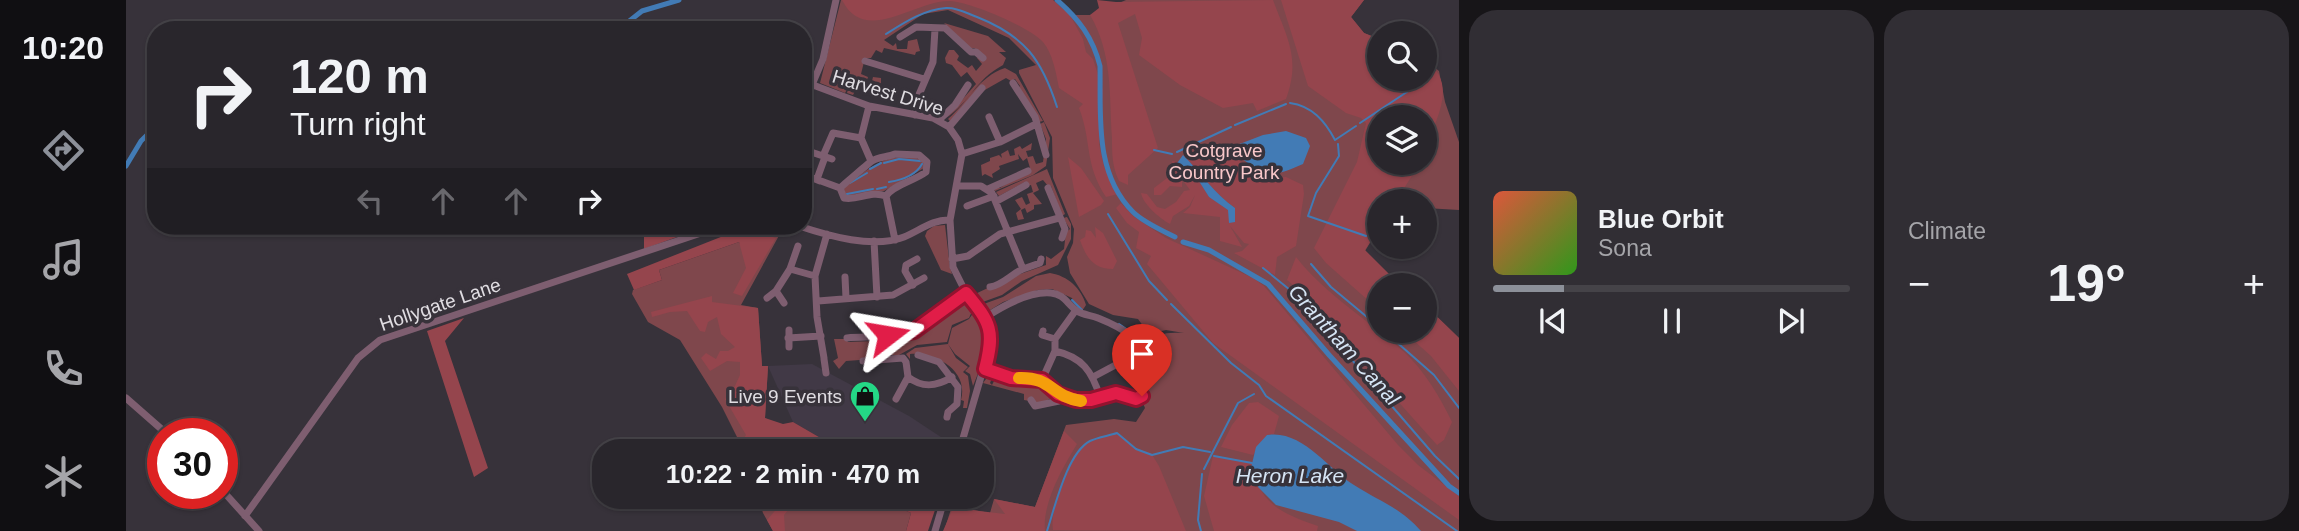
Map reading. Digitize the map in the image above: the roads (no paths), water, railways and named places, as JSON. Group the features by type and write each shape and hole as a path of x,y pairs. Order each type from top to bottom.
{"street":[{"path":"813,85 823,59 836,0"},
{"path":"900,37 916,27 948,30 971,52 976,52 983,58"},
{"path":"915,115 924,79 933,62 935,29"},
{"path":"865,61 924,79"},
{"path":"872,74 874,64"},
{"path":"1013,82 1035,117 1046,155"},
{"name":"Harvest Drive","path":"813,85 869,106 939,121 949,127 962,154"},
{"path":"939,121 955,105 968,85"},
{"path":"949,127 982,88"},
{"path":"869,106 861,138 872,161"},
{"path":"989,117 1000,142"},
{"path":"963,439 992,339 986,317 966,293 956,275 952,258 950,220 962,154 1000,142 1037,124"},
{"path":"819,180 833,133 861,138"},
{"path":"812,152 827,157"},
{"path":"840,188 872,161 895,154 919,155 927,162 926,172 909,183 892,188 886,196 895,240"},
{"path":"988,189 1028,171"},
{"path":"812,178 840,188"},
{"path":"967,206 996,198 1026,185"},
{"path":"958,186 988,189 996,198 1023,269"},
{"path":"840,188 840,193 847,200 866,194 886,196"},
{"path":"1048,188 1065,229 1062,238"},
{"path":"952,258 968,256 1008,230 1059,218"},
{"path":"812,230 874,241 895,240 941,220 950,220"},
{"path":"826,373 817,317 816,276 827,234"},
{"name":"Hollygate Lane","path":"245,516 358,358 380,340 695,235"},
{"path":"874,241 877,297"},
{"path":"767,298 776,291 790,270 798,246"},
{"path":"990,286 1003,282 1011,274 1040,263 1041,259"},
{"path":"913,285 905,271 906,265 917,260"},
{"path":"790,270 816,276"},
{"path":"845,278 846,298"},
{"path":"818,301 893,295 924,278"},
{"path":"776,291 784,303"},
{"path":"847,338 914,331 966,293"},
{"path":"985,369 1011,378 1042,380 1063,396 1084,401 1116,393 1139,399 1147,384 1146,359 1142,348 1131,334 1076,310 1062,296 1046,293 1014,300 986,317"},
{"path":"1042,380 1055,351 1055,340 1076,310"},
{"path":"1043,331 1042,335 1055,340"},
{"path":"878,335 880,359"},
{"path":"789,338 821,336"},
{"path":"1055,351 1084,363 1093,377 1100,397"},
{"path":"918,355 937,361 953,379 959,396 947,417"},
{"path":"863,360 903,358 908,377 896,399"},
{"path":"1093,377 1123,361"},
{"path":"908,377 922,385 953,379"},
{"path":"1031,400 1035,406 1059,401 1063,396"},
{"path":"126,398 149,418"},
{"path":"238,508 259,531"},
{"path":"934,531 941,509"}],"water":[{"path":"1286,131 1306,138 1310,146 1303,164 1282,172 1261,174 1244,160 1237,145 1263,135"},
{"path":"1183,155 1235,208 1235,222 1229,223 1228,210 1209,197 1197,178 1190,178 1175,166"},
{"name":"Heron Lake","path":"1267,435 1292,438 1303,444 1344,478 1398,511 1421,531 1357,531 1339,522 1276,505 1258,487 1251,468 1256,447"}],"waterway":[{"name":"Grantham Canal","path":"629,21 642,11 679,0"},
{"name":"Grantham Canal","path":"1057,0 1084,30 1097,56 1100,66 1102,143 1106,162 1120,197 1133,212 1175,237"},
{"path":"886,34 914,17 946,8 994,24 1019,41 1038,63 1057,107"},
{"path":"1360,123 1408,91"},
{"path":"1290,103 1311,111 1327,127 1335,140 1356,126"},
{"path":"1235,125 1286,104"},
{"path":"1177,152 1231,127"},
{"name":"Grantham Canal","path":"126,166 147,135"},
{"path":"1338,144 1339,156 1316,193 1308,216 1366,236"},
{"path":"1154,150 1172,154"},
{"path":"884,163 899,159 920,161"},
{"path":"870,169 881,163"},
{"path":"889,182 908,176 922,164"},
{"path":"850,183 867,173"},
{"path":"877,189 886,187"},
{"path":"847,194 873,189"},
{"path":"1108,214 1149,281 1167,300"},
{"name":"Grantham Canal","path":"1183,242 1209,250 1268,284 1330,356 1449,486 1459,493"},
{"path":"1311,264 1331,287 1367,317"},
{"path":"1263,268 1295,294 1435,456 1459,479"},
{"path":"1072,300 1082,310"},
{"path":"1171,304 1231,363 1259,385 1266,396 1457,531"},
{"path":"1119,324 1141,339"},
{"path":"1398,343 1434,375 1459,408"},
{"path":"1146,347 1152,376"},
{"path":"1204,469 1238,403 1254,394"},
{"path":"1047,531 1068,468 1082,447 1096,438 1117,433 1136,449 1152,455 1183,447 1210,452"},
{"path":"1214,456 1252,463"},
{"path":"1201,531 1198,520 1202,474"}],"place":[{"name":"Live 9 Events","path":"865,423"}],"park label":[{"name":"Cotgrave Country Park","path":"1224,161"}]}
